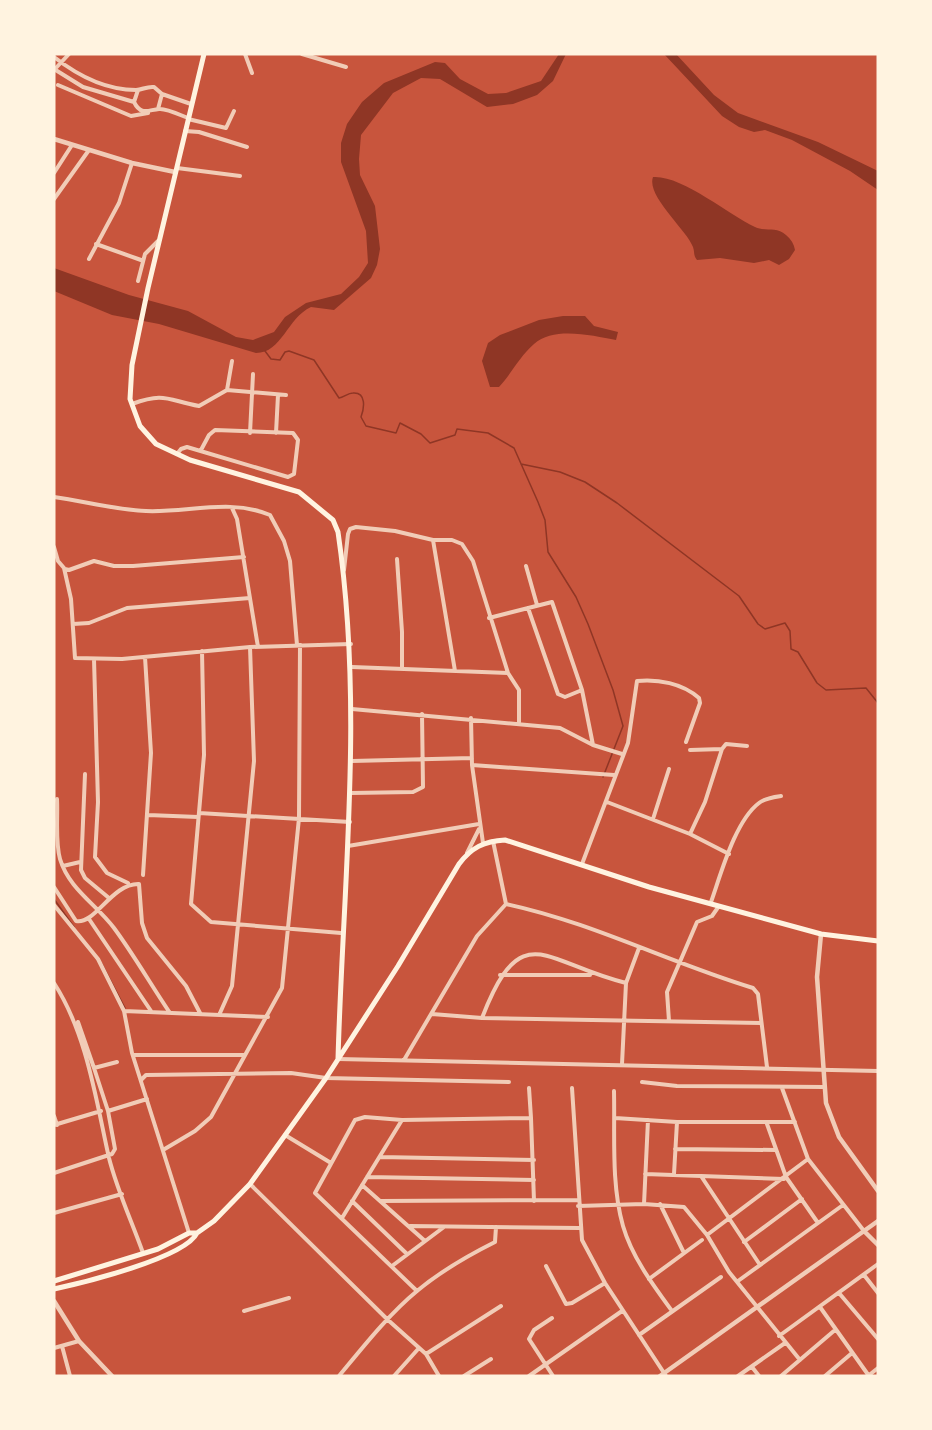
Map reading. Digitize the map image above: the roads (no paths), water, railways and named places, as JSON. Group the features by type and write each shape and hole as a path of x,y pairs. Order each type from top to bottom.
{"main road":[{"path":"204,54 147,288 130,380 131,404 140,426 156,444 176,454 299,492 333,519 338,532 351,644 352,709 351,823 341,933 338,1059"},
{"path":"54,1289 164,1256 194,1240 197,1233 214,1221 250,1184 326,1078 467,853 483,843 505,840 649,887 711,902 821,934 878,941"},
{"path":"54,1281 144,1254 189,1233 197,1233"}],"street":[{"path":"69,54 54,69 83,87 134,102 139,109 149,113"},
{"path":"245,54 252,74"},
{"path":"302,54 346,67"},
{"path":"54,57 86,78 102,84 138,90 154,87 162,94 191,104"},
{"path":"83,87 86,78"},
{"path":"58,85 131,116 158,109 226,128 234,111"},
{"path":"134,102 138,90"},
{"path":"158,109 162,94"},
{"path":"184,131 200,132 247,147"},
{"path":"54,139 132,163 175,170 240,176"},
{"path":"54,173 72,144"},
{"path":"54,199 89,150"},
{"path":"89,259 119,203 132,163"},
{"path":"138,281 141,260 147,250 158,241"},
{"path":"96,244 141,260"},
{"path":"227,390 232,361"},
{"path":"250,433 253,374"},
{"path":"131,404 154,396 165,396 199,406 227,390 286,395"},
{"path":"276,434 278,395"},
{"path":"176,454 183,447 201,450 279,476 292,476 296,435 293,433 211,432 201,450"},
{"path":"54,497 145,512 221,506 247,508 270,515 284,541 290,561 298,645 299,818 282,988 211,1117 195,1131 163,1150"},
{"path":"232,508 237,519 258,647"},
{"path":"344,571 348,534 350,529 356,527 385,530 433,540 452,540 462,544 468,552 508,674 519,690 519,722"},
{"path":"433,540 455,671"},
{"path":"54,547 58,561 69,570 94,561 114,566 133,566 244,557"},
{"path":"397,559 402,668"},
{"path":"526,566 537,605"},
{"path":"64,568 75,658 145,657 250,647 351,644"},
{"path":"72,625 89,623 127,608 250,598"},
{"path":"489,618 552,602 582,690 589,717 592,745"},
{"path":"528,608 558,694 566,697 582,690"},
{"path":"220,1013 232,986 240,926 254,760 250,647"},
{"path":"202,651 204,744 191,904 211,922 341,933"},
{"path":"142,874 151,753 145,657"},
{"path":"94,659 98,802 95,857 107,873 128,884 139,884 142,923 147,938 186,986 200,1013"},
{"path":"351,667 508,674"},
{"path":"582,864 607,802 620,754 628,743 638,680 667,682 683,687 699,698 700,703 686,741"},
{"path":"352,709 519,722 560,728 592,745 620,754"},
{"path":"351,793 421,789 422,714"},
{"path":"471,718 472,765 483,843"},
{"path":"690,834 705,802 722,749 726,744 747,746"},
{"path":"690,750 722,749"},
{"path":"352,761 472,758"},
{"path":"472,765 614,775"},
{"path":"652,819 669,769"},
{"path":"85,774 80,862 85,878 109,898"},
{"path":"711,902 729,854 754,807 761,801 781,796"},
{"path":"57,799 59,853 63,866 75,888 98,908 170,1013"},
{"path":"607,802 690,834 729,854"},
{"path":"148,815 248,815 351,823"},
{"path":"348,846 479,826"},
{"path":"467,853 479,826"},
{"path":"493,841 506,904"},
{"path":"63,866 80,862"},
{"path":"54,887 76,921 89,919 109,898 128,884"},
{"path":"506,904 550,915 755,989 767,1067"},
{"path":"404,1060 477,936 506,904"},
{"path":"54,905 98,959 124,1011 133,1055 189,1233"},
{"path":"669,1021 666,995 697,922 712,916 720,905"},
{"path":"89,919 151,1012"},
{"path":"821,934 817,977 823,1087 836,1131 878,1191"},
{"path":"622,1064 626,983 639,948"},
{"path":"482,1018 500,975 515,959 534,952 594,975 626,983"},
{"path":"500,975 594,975"},
{"path":"54,984 62,996 82,1050 101,1111 109,1155 144,1254"},
{"path":"124,1011 220,1013 268,1017"},
{"path":"432,1014 482,1018 761,1023"},
{"path":"54,1173 109,1155 115,1149 108,1111 78,1022"},
{"path":"133,1055 244,1055"},
{"path":"338,1059 878,1071"},
{"path":"94,1068 117,1062"},
{"path":"141,1080 146,1075 291,1073 326,1078 509,1082"},
{"path":"642,1082 677,1086 823,1087"},
{"path":"529,1088 534,1160 534,1201"},
{"path":"572,1088 579,1228 586,1252 664,1375 878,1221"},
{"path":"782,1088 808,1159 864,1231 878,1245"},
{"path":"614,1091 618,1204 623,1226 649,1279 672,1311"},
{"path":"108,1111 147,1099"},
{"path":"54,1116 55,1125 101,1111"},
{"path":"417,1291 315,1193 355,1120 365,1117 402,1120 531,1121"},
{"path":"615,1118 767,1124 795,1122"},
{"path":"342,1218 402,1120"},
{"path":"644,1204 648,1120"},
{"path":"674,1174 677,1122"},
{"path":"767,1124 785,1178 818,1223"},
{"path":"285,1135 330,1163"},
{"path":"675,1149 777,1150"},
{"path":"380,1157 534,1160"},
{"path":"707,1235 808,1159"},
{"path":"645,1174 785,1178"},
{"path":"701,1175 760,1266"},
{"path":"367,1177 534,1180"},
{"path":"250,1184 388,1320 426,1354 440,1376"},
{"path":"362,1185 425,1240"},
{"path":"54,1213 122,1194"},
{"path":"744,1242 802,1199"},
{"path":"381,1201 578,1200"},
{"path":"352,1202 407,1254"},
{"path":"578,1206 660,1204 684,1207 707,1235 758,1309 800,1360"},
{"path":"660,1204 684,1253"},
{"path":"738,1281 843,1205"},
{"path":"410,1226 579,1228"},
{"path":"392,1266 444,1227"},
{"path":"339,1376 417,1291 454,1264 495,1242 496,1227"},
{"path":"649,1279 702,1240"},
{"path":"779,1336 878,1264"},
{"path":"546,1266 563,1301 572,1303 605,1283"},
{"path":"864,1275 878,1293"},
{"path":"639,1335 721,1277"},
{"path":"839,1293 878,1339"},
{"path":"244,1311 289,1298"},
{"path":"54,1301 79,1341 112,1376"},
{"path":"426,1354 501,1306"},
{"path":"820,1307 868,1376 878,1368"},
{"path":"529,1376 622,1311"},
{"path":"552,1318 534,1330 529,1339 553,1376"},
{"path":"781,1376 835,1330"},
{"path":"54,1348 79,1341"},
{"path":"738,1376 785,1343"},
{"path":"62,1346 70,1376"},
{"path":"395,1376 419,1348"},
{"path":"825,1376 852,1353"},
{"path":"464,1376 491,1359"},
{"path":"752,1367 759,1376"}],"waterway":[{"path":"265,351 271,359 280,360 285,352 289,351 314,360 339,398 351,393 361,395 363,406 361,417 366,426 396,433 400,423 421,434 430,443 455,435 457,429 488,433 514,448 545,520 548,552 576,597 588,624 613,690 623,726 603,777"},
{"path":"521,464 560,472 585,482 617,503 739,596 758,624 765,629 785,623 790,631 791,649 798,652 817,683 826,690 866,688 878,703"},
{"path":"54,899 74,927"},
{"path":"102,964 125,1008"}]}
